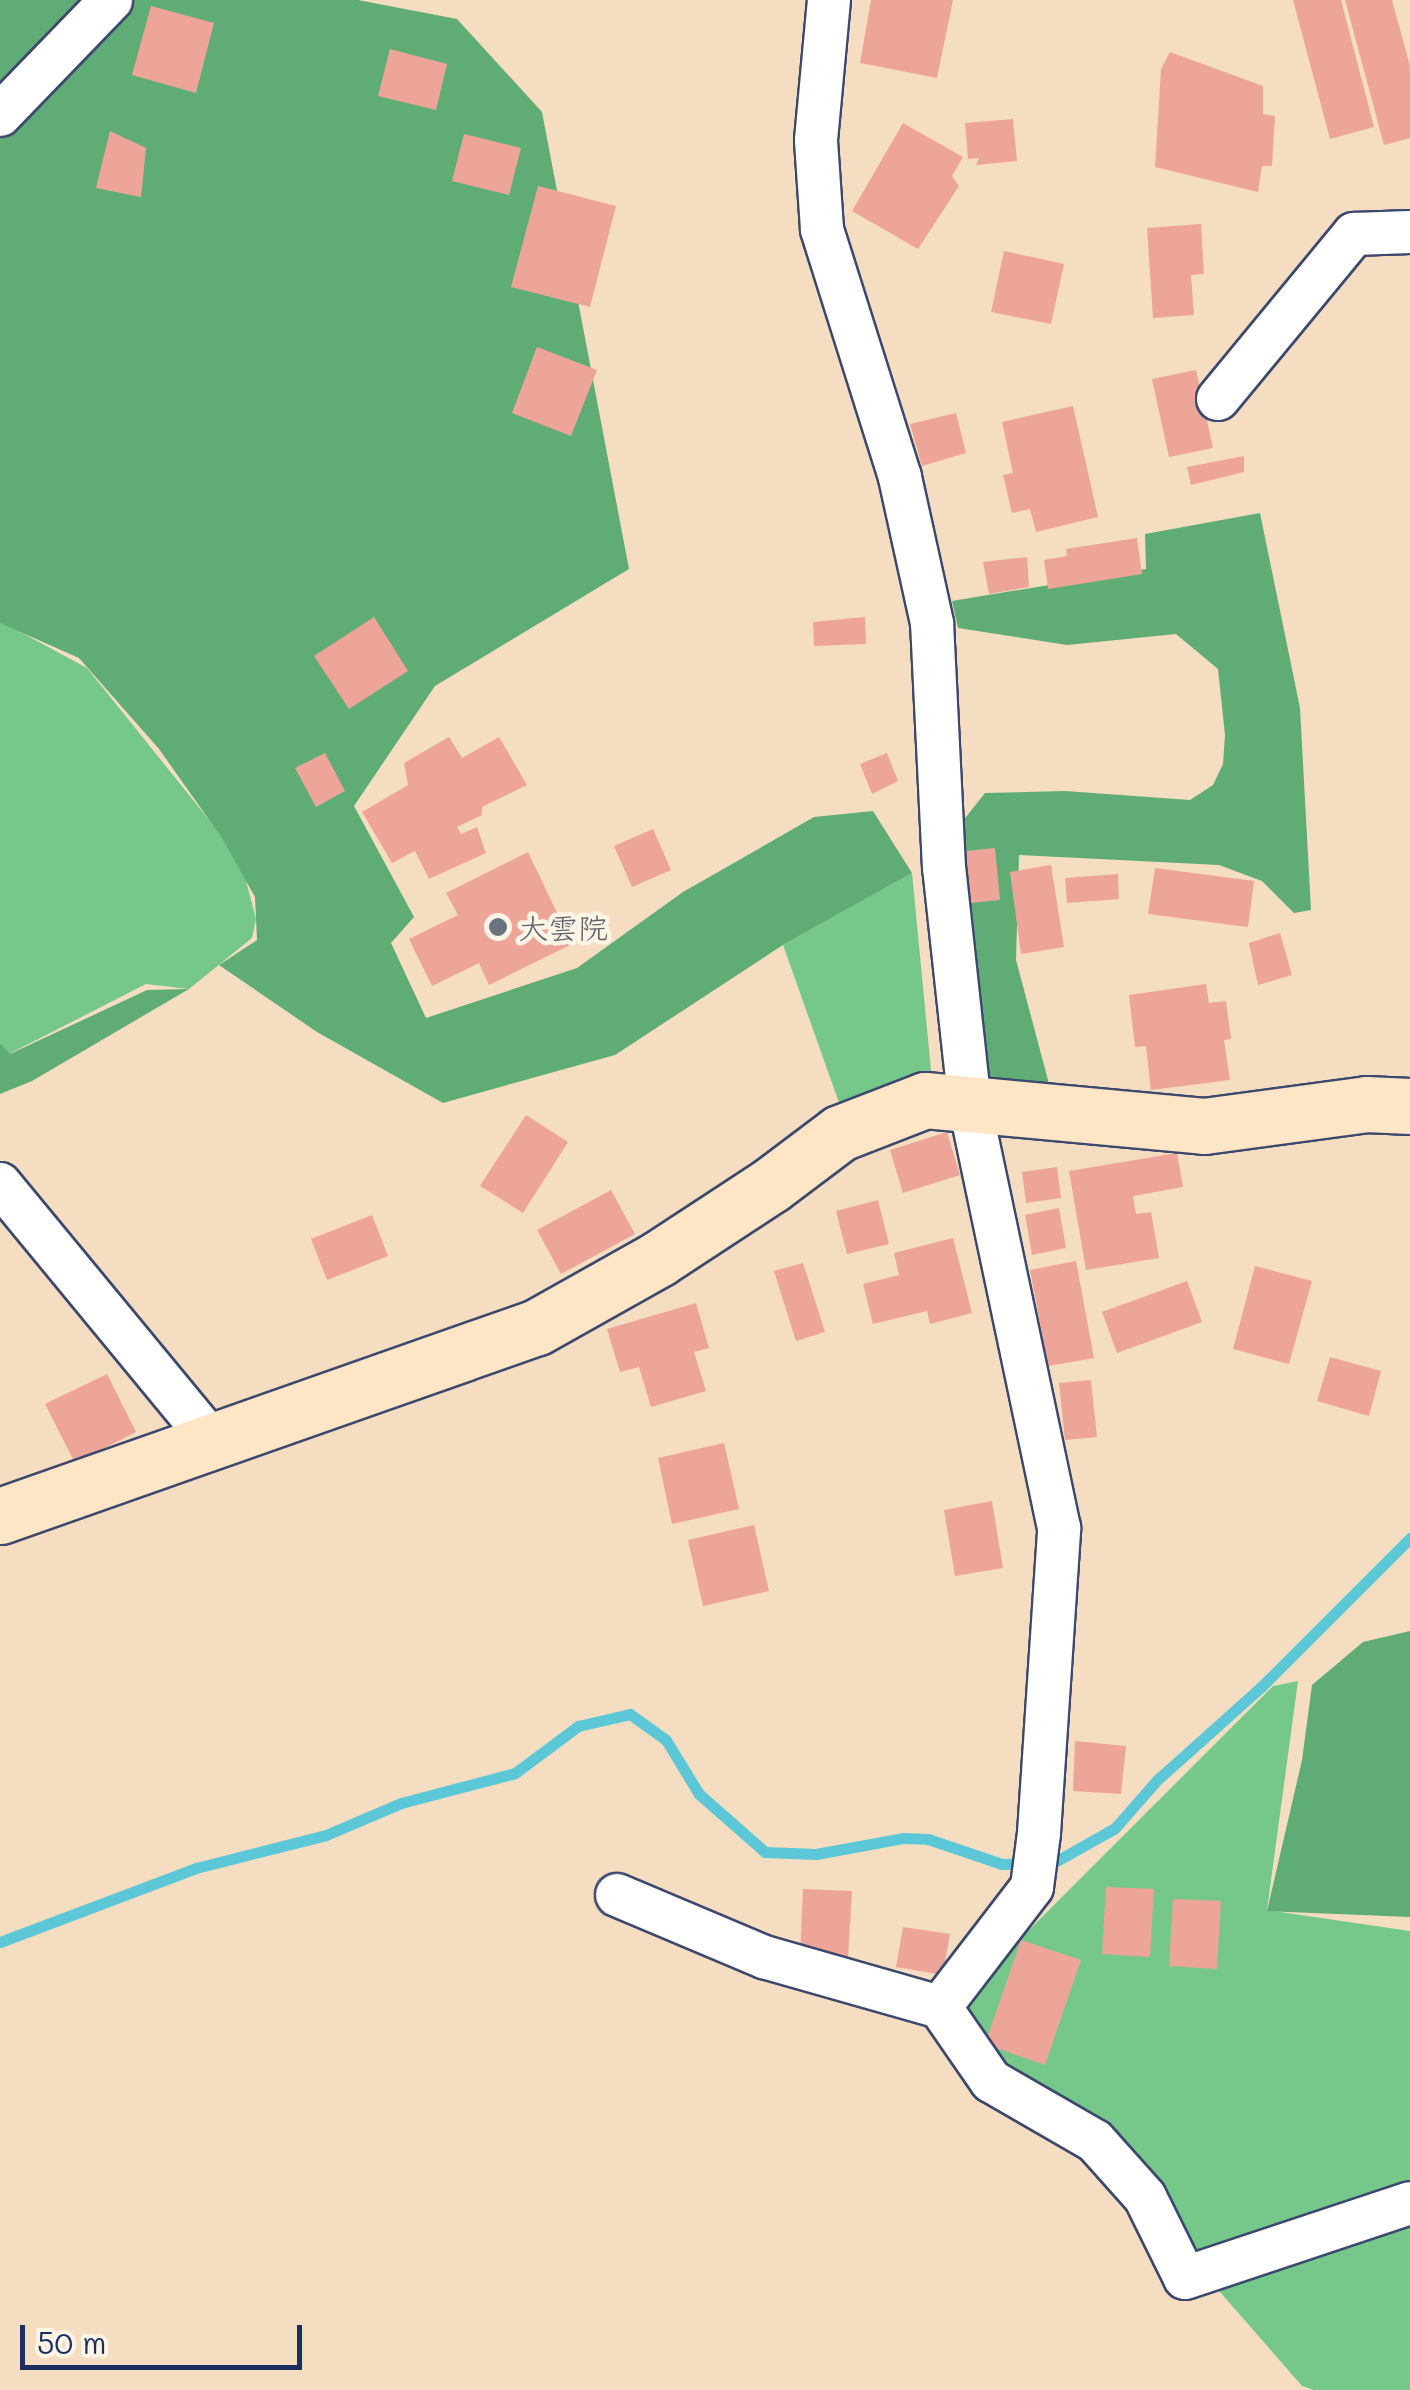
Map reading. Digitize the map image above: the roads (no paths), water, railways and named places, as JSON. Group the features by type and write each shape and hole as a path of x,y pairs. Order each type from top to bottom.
{"street":[{"path":"0,116 111,0"},
{"path":"829,0 816,140 822,229 900,477 932,623 944,868 970,1106 1059,1528 1032,1887 940,2008"},
{"path":"1218,399 1354,234 1410,232"},
{"path":"0,1516 537,1327 658,1259 771,1185 840,1132 925,1100 1204,1126 1366,1104 1410,1106"},
{"path":"0,1184 212,1441"},
{"path":"617,1895 764,1957 940,2008 992,2081 1094,2141 1145,2197 1186,2278 1410,2203"}],"waterway":[{"path":"0,1942 196,1868 326,1835 401,1803 515,1773 578,1726 630,1714 666,1740 699,1794 765,1852 816,1854 903,1838 928,1839 1002,1864 1053,1863 1115,1828 1157,1780 1261,1687 1410,1538"}],"place":[{"name":"大雲院","path":"498,927"}]}
